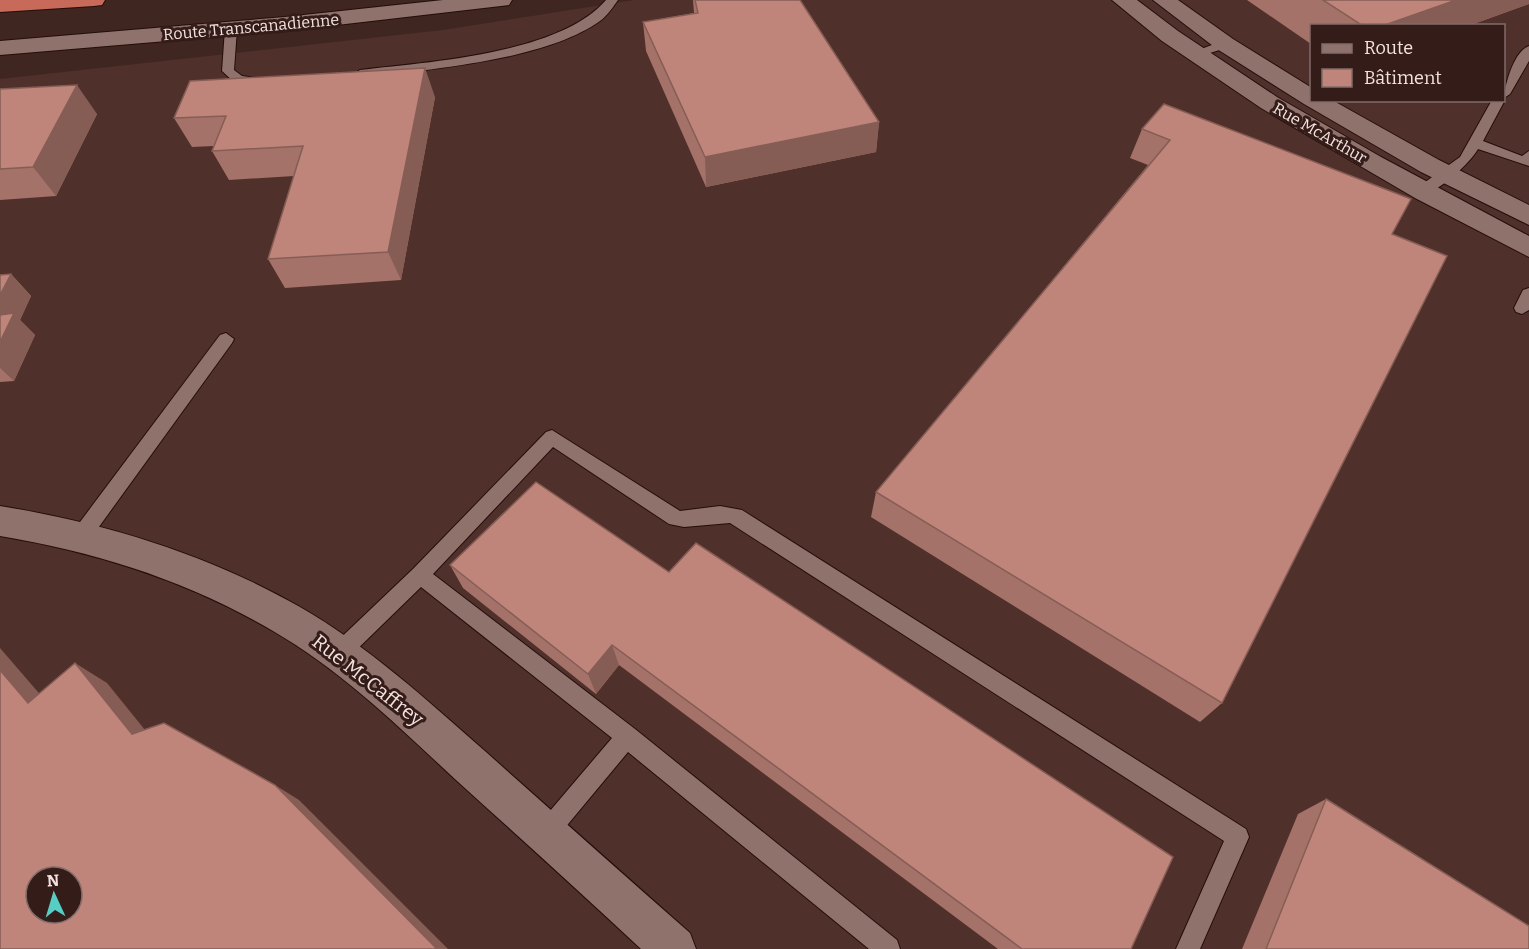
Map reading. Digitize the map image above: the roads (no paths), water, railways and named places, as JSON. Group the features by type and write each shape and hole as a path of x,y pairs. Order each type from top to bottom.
{"highway":[{"path":"0,6 94,0"}],"street":[{"name":"Route Transcanadienne","path":"0,48 231,29 501,0"},
{"name":"Rue McArthur","path":"1123,0 1194,54 1291,116 1422,191 1529,248"},
{"name":"Rue McArthur","path":"1164,0 1225,44 1310,98"},
{"name":"Rue McArthur","path":"1317,102 1446,174 1529,216"},
{"name":"Rue McCaffrey","path":"0,521 81,536 143,554 205,578 288,620 338,654 432,730 674,949"}],"lane":[{"path":"346,75 477,58 550,40 594,20 612,0"},
{"path":"231,29 228,42 228,71 246,81 272,83"},
{"path":"1194,54 1225,44"},
{"path":"1505,91 1529,50"},
{"path":"1422,191 1465,160 1499,102"},
{"path":"1475,143 1526,162 1529,155"},
{"path":"81,536 226,339"},
{"path":"338,654 420,575 552,437 676,518 695,519 715,512 735,516 1238,837 1188,949"},
{"path":"420,575 627,737 888,949"},
{"path":"546,833 627,737"}]}
